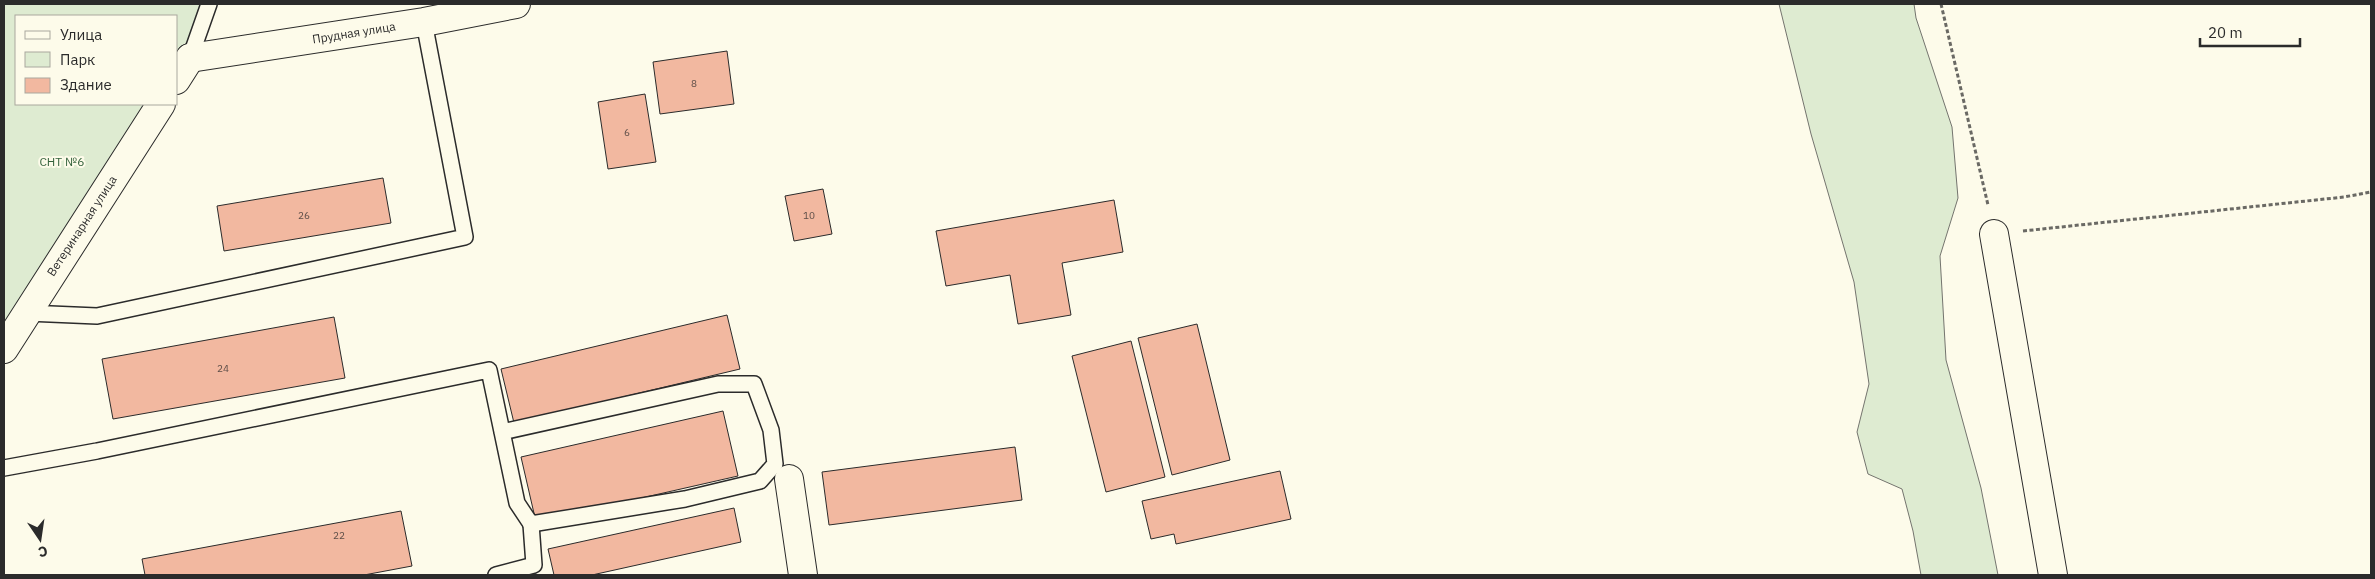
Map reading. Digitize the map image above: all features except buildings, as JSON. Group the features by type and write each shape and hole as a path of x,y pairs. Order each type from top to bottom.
{"street":[{"name":"Прудная улица","path":"183,69 516,4"},
{"name":"Ветеринарная улица","path":"4,349 160,105"},
{"path":"1994,234 2053,575"},
{"path":"789,479 803,575"}],"lane":[{"path":"183,69 209,4"},
{"path":"27,313 97,316 465,237 424,22"},
{"path":"4,468 97,451 489,370 517,503 531,524 534,565 496,575"},
{"path":"502,432 718,384 754,384 771,430 775,464 760,481 685,499 531,524"}],"path":[{"path":"1941,4 1994,234 2334,198 2371,192"}],"green space":[{"name":"СНТ №6","path":"4,4 212,4 196,65 178,92 178,15 15,15 15,105 169,105 4,362"},
{"path":"1779,4 1914,4 1916,18 1952,127 1958,198 1940,256 1946,360 1981,488 1998,575 1921,575 1913,531 1902,489 1868,474 1857,432 1869,384 1854,282 1811,134"}]}
